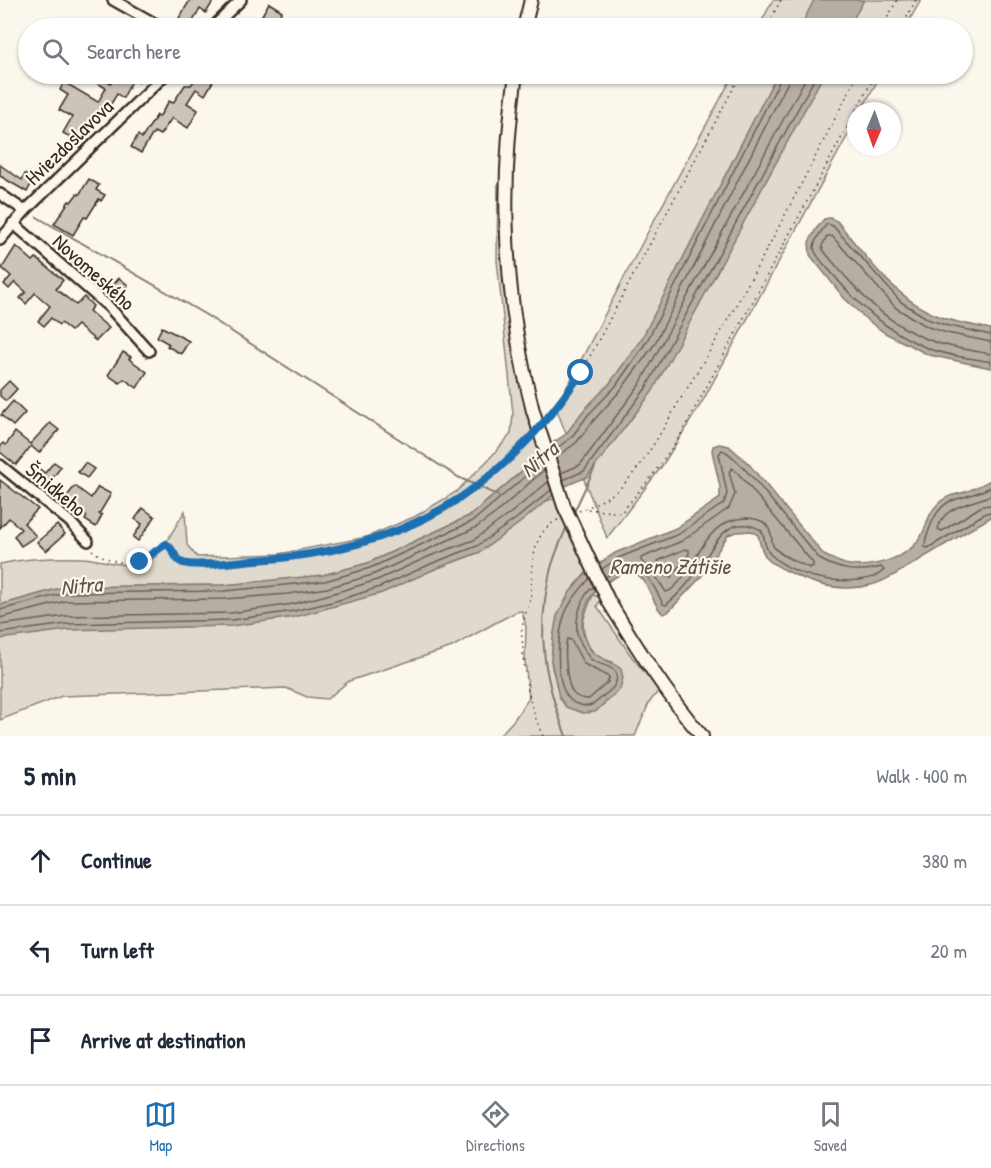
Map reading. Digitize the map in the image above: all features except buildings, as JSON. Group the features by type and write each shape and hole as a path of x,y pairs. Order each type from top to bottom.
{"main road":[{"path":"526,18 531,0"},
{"path":"515,84 506,158 506,240 513,315 533,411 564,506 609,602 640,654 677,706 702,736"}],"street":[{"path":"113,0 145,18"},
{"path":"222,18 241,0"},
{"name":"Hviezdoslavova","path":"0,240 13,223 156,84"},
{"path":"0,194 25,211"},
{"name":"Novomeského","path":"13,223 109,307 149,351"},
{"name":"Šmidkeho","path":"0,465 69,521 87,541"}],"path":[{"path":"771,18 781,0"},
{"path":"887,18 897,0"},
{"path":"906,18 916,0"},
{"path":"543,423 581,373 736,84"},
{"path":"573,514 600,502 618,489 631,475 666,423 764,256 853,84"},
{"path":"861,102 871,84"},
{"path":"586,508 621,513 652,476 680,436 847,128"},
{"path":"87,541 92,550 100,556 119,562 140,562 166,544 171,546 177,560 182,563 274,559 332,552 376,540 428,517 457,501 479,485 537,432"},
{"path":"543,736 532,714 525,679 522,628 531,596 532,563 539,539 550,524 565,517"}],"shaded area":[{"path":"773,0 921,0 911,18 763,18"},
{"path":"729,84 876,84 866,102 847,102 847,136 702,402 662,466 607,538 556,408"},
{"path":"498,184 502,243 540,446 537,458 471,515 368,563 323,575 224,585 64,587 0,605 0,564 31,559 62,558 83,558 129,565 147,562 158,554 185,511 187,545 197,557 279,554 367,537 416,516 456,492 511,434 513,414 497,260"},
{"path":"557,498 584,559 587,572 567,599 558,618 553,639 553,672 564,686 595,712 620,689 613,662 602,659 594,653 584,632 585,615 593,595 602,598 597,606 632,657 659,690 649,703 635,736 499,736 529,698 525,660 526,627 522,611 516,612 452,647 349,681 327,699 307,697 286,688 62,696 0,720 0,639 435,569 480,552 546,501"}],"water":[{"path":"814,0 864,0 854,18 805,18"},
{"name":"Nitra","path":"772,84 819,84 652,392 587,477 563,487 480,552 382,593 295,617 232,626 67,630 0,639 0,605 64,587 224,585 323,575 368,563 471,515 537,458 542,450 566,434 583,411 610,383 642,338"},
{"path":"830,218 837,221 892,285 918,306 947,319 991,329 991,368 929,355 885,333 867,320 844,298 810,255 809,242 816,229 824,219"},
{"name":"Rameno Zátišie","path":"719,444 729,446 748,463 824,555 843,564 868,565 887,561 905,553 918,541 933,509 940,502 947,497 968,491 991,480 991,517 889,578 861,587 840,588 800,578 772,563 762,550 758,535 751,531 728,535 701,577 668,612 663,614 639,576 629,572 617,576 599,588 591,597 584,614 582,629 589,648 621,669 623,678 620,689 595,712 583,713 566,707 559,697 551,661 557,616 570,592 587,572 615,553 676,528 720,498 720,487 712,451 713,446"}],"waterway":[{"path":"37,217 206,315 458,477 473,484"},
{"path":"573,514 595,467"},
{"path":"482,488 499,496"},
{"path":"566,736 548,677 543,619 550,570 568,524"}],"route":[{"path":"140,562 166,544 171,546 177,560 182,563 200,564 303,556 332,552 376,540 428,517 457,501 479,485 537,432 581,373"}]}
